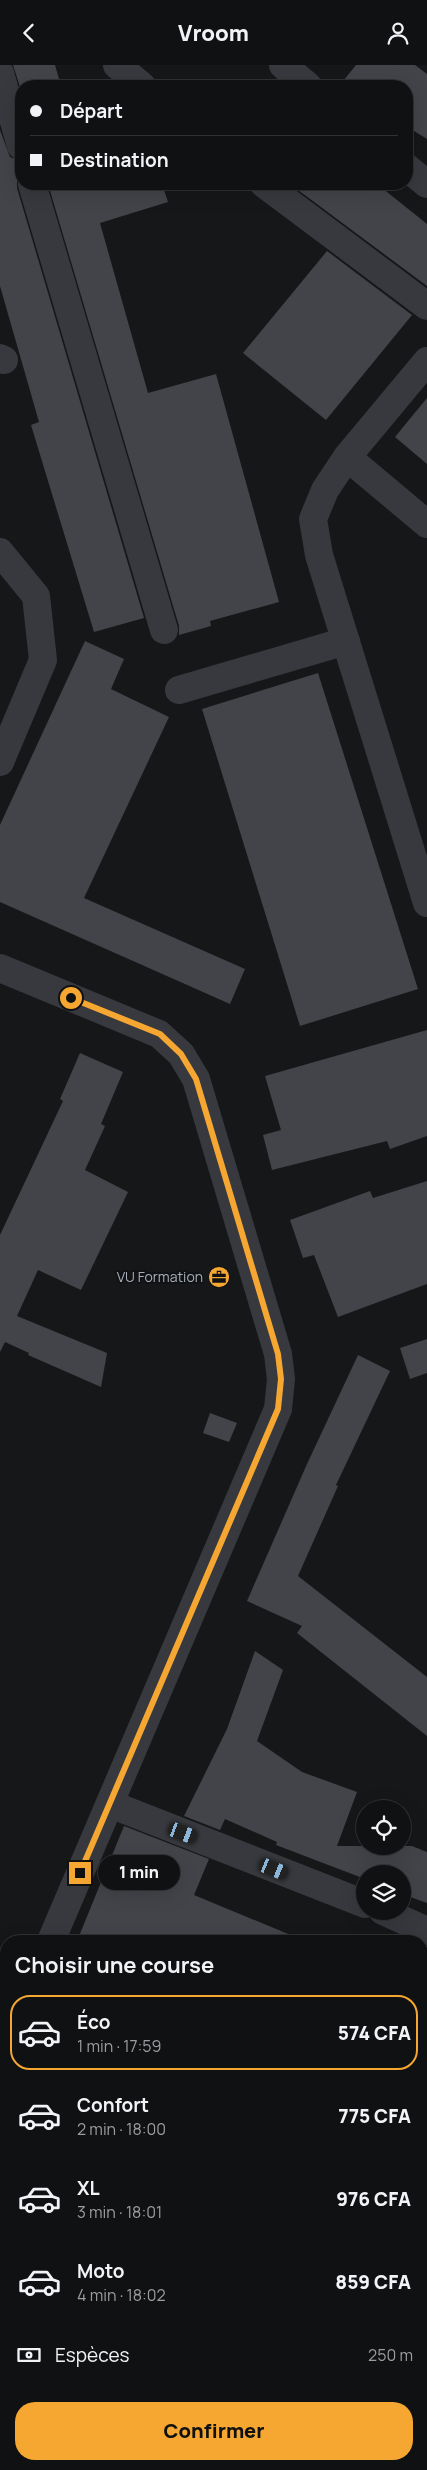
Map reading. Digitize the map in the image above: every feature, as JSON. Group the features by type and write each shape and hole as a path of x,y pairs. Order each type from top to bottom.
{"street":[{"path":"117,65 135,80"},
{"path":"283,65 301,80"},
{"path":"0,73 15,125"},
{"path":"413,173 427,184"},
{"path":"34,190 164,630"},
{"path":"272,190 427,306"},
{"path":"427,361 347,457 325,490 313,519 319,555 422,874 427,903"},
{"path":"347,457 427,524"},
{"path":"0,552 36,596 43,660 0,762"},
{"path":"180,690 346,641"},
{"path":"0,968 160,1034 181,1054 196,1079 278,1354 281,1379 278,1409 54,1935"},
{"path":"110,1804 356,1900"},
{"path":"403,1920 427,1931"}],"building":[{"path":"13,65 55,65 59,80 18,80"},
{"path":"356,65 415,65 427,74 427,139 413,130 413,80 344,80"},
{"path":"0,130 10,157 15,159 15,190 18,190 144,618 94,632 31,425 39,422 0,286"},
{"path":"50,190 164,190 168,202 100,223 148,393 216,374 279,602 210,621 211,626 179,635 179,626"},
{"path":"298,190 384,190 427,224 427,286"},
{"path":"327,251 412,315 326,420 243,353"},
{"path":"427,398 427,464 395,437"},
{"path":"85,641 124,659 111,689 169,717 84,898 245,969 230,1004 0,902 0,825"},
{"path":"318,673 418,989 300,1026 202,709"},
{"path":"427,1030 427,1136 390,1149 387,1141 272,1170 263,1135 281,1130 265,1076"},
{"path":"80,1053 123,1072 101,1124 105,1126 85,1170 128,1192 81,1290 38,1270 17,1316 107,1353 101,1387 28,1355 29,1353 5,1342 0,1352 0,1235 63,1101 60,1099"},
{"path":"427,1181 427,1284 338,1317 314,1255 303,1258 290,1220 370,1191 373,1198"},
{"path":"427,1339 427,1373 410,1379 400,1348"},
{"path":"358,1355 390,1371 336,1485 338,1486 298,1576 427,1677 427,1736 297,1633 302,1626 247,1601 307,1464"},
{"path":"210,1413 237,1423 229,1442 203,1433"},
{"path":"255,1651 283,1670 257,1741 302,1772 357,1792 337,1846 356,1846 356,1855 411,1855 411,1846 427,1852 427,1903 411,1897 411,1865 356,1865 356,1876 276,1845 277,1842 225,1819 220,1830 184,1816 227,1729"},
{"path":"124,1826 209,1859 194,1895 291,1935 79,1935"}],"place":[{"name":"VU Formation","path":"219,1277"}],"route":[{"path":"71,998 160,1034 181,1054 196,1079 278,1354 281,1379 278,1409 80,1873"}]}
